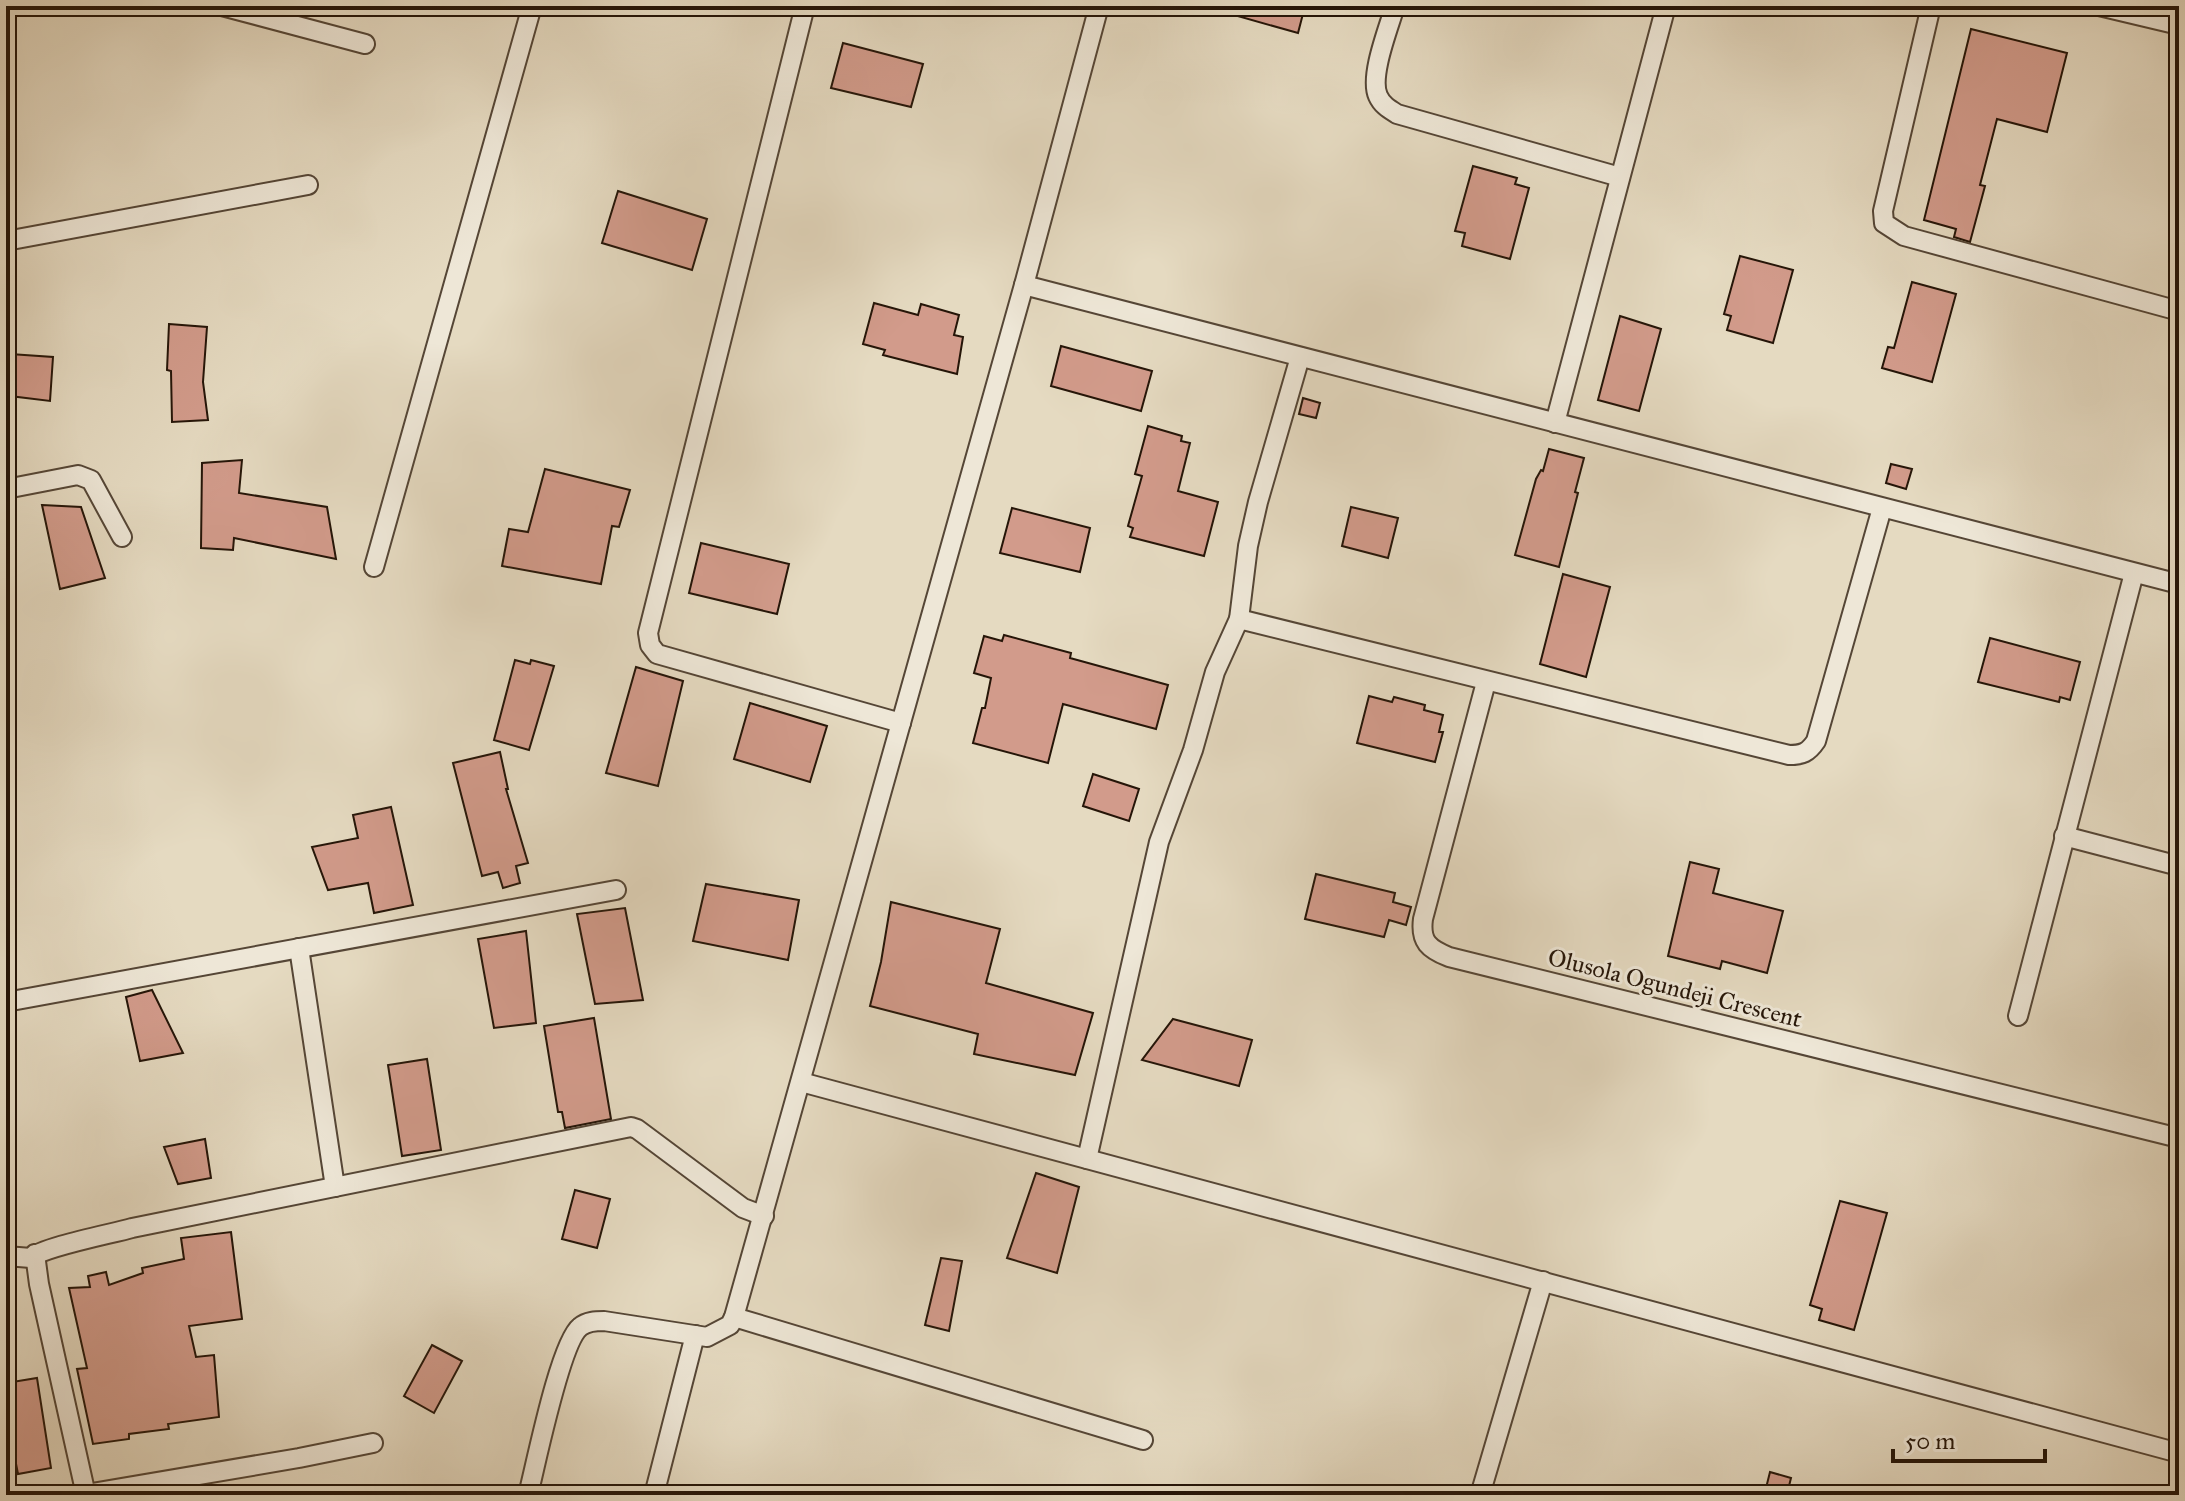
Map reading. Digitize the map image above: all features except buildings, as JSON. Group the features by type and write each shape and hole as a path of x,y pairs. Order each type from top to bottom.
{"street":[{"path":"222,6 365,44"},
{"path":"374,567 532,6"},
{"path":"805,6 648,633 650,645 657,654 901,723"},
{"path":"528,1495 565,1354 580,1327 604,1321 707,1337 730,1325 734,1317 1024,285 1099,6"},
{"path":"1395,6 1375,85 1385,107 1397,114 1620,177"},
{"path":"1555,423 1666,6"},
{"path":"1931,6 1883,211 1884,223 1904,236 2179,311"},
{"path":"2099,6 2179,25"},
{"path":"6,241 308,185"},
{"path":"1024,285 2179,584"},
{"path":"1087,1159 1159,842 1193,750 1215,672 1239,619 1248,546 1258,502 1300,357"},
{"path":"6,489 85,476 91,480 122,537"},
{"path":"1239,619 1486,682 1789,755 1801,755 1810,750 1816,741 1882,508"},
{"path":"2018,1016 2134,573"},
{"name":"Olusola Ogundeji Crescent","path":"1486,682 1423,919 1424,941 1430,950 2179,1138"},
{"path":"2064,836 2179,866"},
{"path":"6,1002 616,890"},
{"path":"299,948 335,1187"},
{"path":"801,1082 2179,1453"},
{"path":"6,1256 31,1258 35,1254 132,1228 631,1127 743,1208 764,1216"},
{"path":"35,1254 84,1495 373,1443"},
{"path":"1480,1495 1543,1281"},
{"path":"734,1317 1143,1440"},
{"path":"654,1495 695,1335"}]}
